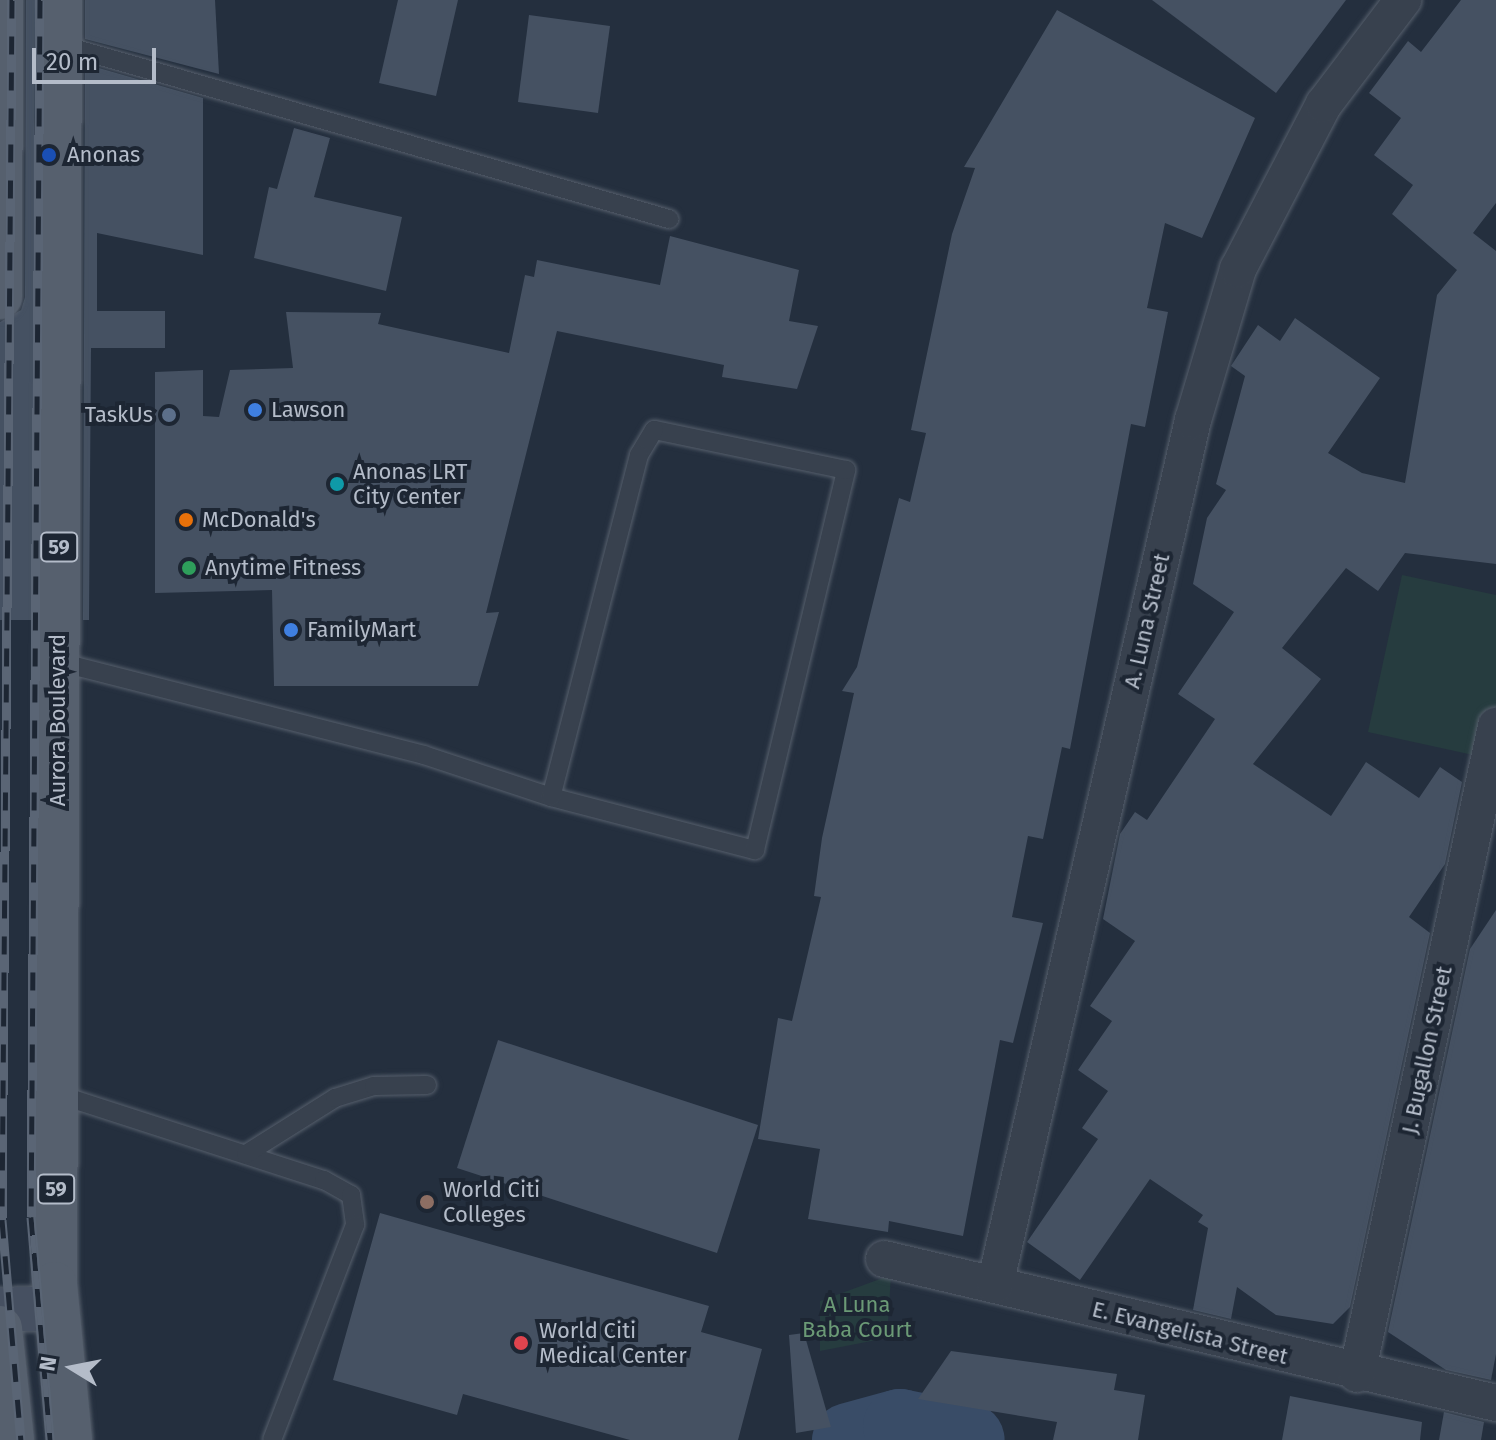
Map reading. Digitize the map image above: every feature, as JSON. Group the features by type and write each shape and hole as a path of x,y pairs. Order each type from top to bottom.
{"main road":[{"path":"0,297 1,0"},
{"name":"Aurora Boulevard","path":"60,0 56,1296 70,1440"},
{"path":"0,1286 56,1296"},
{"path":"0,1310 56,1296"},
{"path":"0,1328 12,1440"}],"street":[{"name":"A. Luna Street","path":"995,1285 1193,420 1238,269 1324,104 1403,0"},
{"name":"J. Bugallon Street","path":"1357,1374 1496,726"},
{"name":"E. Evangelista Street","path":"884,1259 1357,1374 1496,1403"}],"lane":[{"path":"59,44 669,219"},
{"path":"59,662 424,755 551,797 755,850 846,470 654,430 639,455 551,797"},
{"path":"246,1154 335,1098 374,1086 427,1085"},
{"path":"57,1094 341,1186 355,1209 313,1342 272,1440"}],"green space":[{"path":"1402,575 1496,595 1496,760 1368,732"},
{"name":"A Luna Baba Court","path":"891,1275 887,1338 820,1351 820,1301"}],"building":[{"path":"26,0 35,0 33,620 0,620 0,322 21,310 25,297"},
{"path":"85,0 215,0 219,74 85,39"},
{"path":"398,0 458,0 436,96 379,83"},
{"path":"1152,0 1346,0 1276,93"},
{"path":"1461,0 1496,0 1496,203 1473,233 1496,251 1496,564 1405,553 1378,591 1346,568 1282,648 1321,679 1253,764 1331,816 1366,762 1419,798 1440,767 1462,782 1445,864 1409,917 1430,933 1350,1307 1333,1324 1276,1315 1237,1287 1231,1319 1193,1310 1208,1228 1198,1222 1203,1215 1150,1179 1080,1280 1027,1242 1098,1139 1082,1128 1108,1091 1078,1070 1112,1021 1090,1006 1135,941 1103,919 1120,834 1135,812 1147,820 1215,719 1178,694 1234,612 1193,584 1207,518 1226,490 1216,484 1245,376 1231,366 1258,325 1280,341 1295,318 1380,378 1328,453 1362,473 1405,483 1437,295 1457,270 1392,214 1413,185 1374,155 1401,118 1369,93 1408,41 1421,52"},
{"path":"1057,10 1255,118 1202,238 1165,223 1147,308 1168,312 1145,427 1131,424 1070,749 1062,747 1043,839 1028,836 1012,917 1043,923 1013,1043 1000,1040 963,1236 889,1221 888,1232 808,1219 820,1149 758,1139 778,1018 792,1021 821,897 814,896 822,838 854,693 842,691 857,667 899,498 910,502 926,433 911,430 952,234 975,168 964,167"},
{"path":"529,15 610,26 598,113 518,102"},
{"path":"85,64 203,98 203,255 97,233 97,311 165,311 165,348 91,348 89,620 83,620"},
{"path":"294,128 330,138 314,197 402,217 386,291 254,258 269,187 277,189"},
{"name":"Anonas LRT City Center","path":"670,236 799,270 789,321 818,326 797,389 722,377 724,365 557,331 486,613 499,612 478,686 274,686 272,590 155,593 155,372 203,370 203,416 219,417 230,370 293,368 286,312 381,313 378,324 509,353 525,275 534,277 537,260 660,285"},
{"path":"1496,910 1496,1354 1491,1380 1446,1370 1388,1332 1470,949"},
{"path":"498,1040 758,1125 717,1253 457,1168"},
{"name":"World Citi Medical Center","path":"380,1213 709,1306 701,1332 762,1349 738,1440 630,1440 463,1394 457,1415 333,1380"},
{"path":"804,1333 831,1427 796,1433 789,1335"},
{"path":"951,1351 1117,1374 1114,1390 1145,1395 1138,1440 1053,1440 1057,1422 918,1399"},
{"path":"1290,1396 1422,1422 1420,1440 1282,1440"},
{"path":"1444,1412 1484,1422 1481,1440 1439,1440"}],"waterway":[{"path":"849,1440 900,1426 968,1440"}],"railway":[{"path":"12,0 2,1220 21,1440"},
{"path":"40,0 31,1217 50,1440"}],"place":[{"name":"Anonas","path":"49,155"},
{"name":"Lawson","path":"255,410"},
{"name":"TaskUs","path":"169,415"},
{"name":"Anonas LRT City Center","path":"337,484"},
{"name":"McDonald's","path":"186,520"},
{"name":"Anytime Fitness","path":"189,568"},
{"name":"FamilyMart","path":"291,630"},
{"name":"World Citi Colleges","path":"427,1202"},
{"name":"World Citi Medical Center","path":"521,1343"}]}
